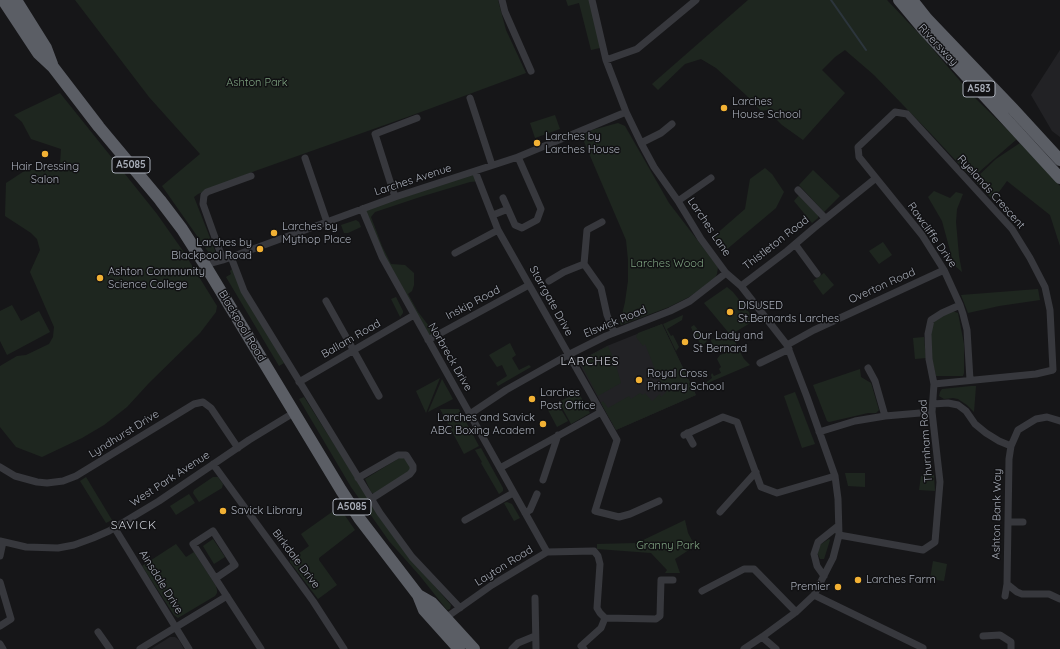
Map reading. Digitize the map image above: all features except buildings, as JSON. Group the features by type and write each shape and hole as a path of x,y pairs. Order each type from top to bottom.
{"highway":[{"name":"Riversway","path":"899,0 924,30 1060,178"},
{"name":"Riversway","path":"912,0 927,19 1060,160"},
{"name":"Blackpool Road","path":"9,4 38,53 53,67 99,127 166,207 205,265 295,412 340,490 359,518 418,595 424,610 474,649"},
{"name":"Blackpool Road","path":"441,622 459,649"}],"street":[{"path":"502,0 505,12 532,71"},
{"name":"Larches Lane","path":"592,0 606,60 626,112 641,143 654,167 678,201 701,240 726,273 741,286 788,347 835,476 838,500 839,535 833,558 824,576 814,594 796,612 744,649"},
{"path":"606,60 637,49 696,0"},
{"path":"470,98 492,165"},
{"name":"Larches Avenue","path":"205,265 223,260 362,208 518,157 626,112"},
{"name":"Ryelands Crescent","path":"876,178 859,157 858,147 895,112 907,114 1010,226 1030,258 1045,287 1050,310 1053,370 1036,374 934,384"},
{"path":"395,197 375,134 417,118"},
{"path":"641,143 661,133 672,124"},
{"path":"503,198 515,225 522,228 537,220 541,209 518,157"},
{"path":"305,158 327,222"},
{"name":"Starrgate Drive","path":"475,171 498,230 616,440 595,511 619,517 630,514 659,501"},
{"path":"223,260 203,204 204,195 207,192 251,176"},
{"path":"678,201 711,178"},
{"name":"Thistleton Road","path":"741,286 876,178"},
{"name":"Rawcliffe Drive","path":"876,178 922,235 944,270 960,305 967,330 970,380"},
{"name":"Thistleton Road","path":"798,190 825,218"},
{"name":"Norbreck Drive","path":"362,208 382,257 547,552"},
{"path":"493,215 508,209"},
{"path":"602,222 587,230 584,264 601,288 607,315 614,332"},
{"path":"455,253 498,230"},
{"path":"795,244 817,274"},
{"name":"Blackpool Road","path":"231,257 244,291 371,499 412,557 460,608"},
{"path":"549,281 564,272 584,264"},
{"name":"Overton Road","path":"760,363 814,330 944,270"},
{"name":"Elswick Road","path":"470,414 506,390 568,355 614,332 670,311 690,301 726,273"},
{"name":"Inskip Road","path":"428,340 529,285"},
{"path":"326,301 379,396"},
{"name":"Thurnham Road","path":"839,535 923,550 935,542 940,482 933,408 934,384 928,340 931,320 960,305"},
{"name":"Ballam Road","path":"300,382 414,315"},
{"path":"868,368 875,381 885,416"},
{"name":"Lyndhurst Drive","path":"0,467 15,476 38,482 47,483 69,478 86,471 194,404 203,402 211,408 238,448"},
{"path":"819,432 855,421 933,408 948,403 958,405 966,411 975,424 986,433 1011,446"},
{"name":"West Park Avenue","path":"0,556 1,542 26,547 58,548 74,545 109,531 159,501 213,464 295,412"},
{"path":"500,468 601,412"},
{"path":"692,444 686,434 724,417 737,422 762,487 777,493 835,476"},
{"name":"Ashton Bank Way","path":"1005,596 1007,584 1009,459 1011,446 1018,430 1036,418 1047,417 1060,421"},
{"path":"543,480 558,435"},
{"path":"358,478 398,455 406,455 413,466 413,470 410,474 371,499"},
{"name":"Birkdale Drive","path":"213,464 313,601 344,649"},
{"path":"720,512 756,472"},
{"path":"465,520 513,493"},
{"path":"525,513 530,510 537,494"},
{"path":"1008,522 1022,522"},
{"path":"824,576 817,566 814,554 818,542 838,526"},
{"name":"Ainsdale Drive","path":"114,527 189,649"},
{"path":"216,578 235,565 213,531 193,544 261,649"},
{"name":"Layton Road","path":"441,622 492,585 547,552 594,551 598,556 600,564 597,608 605,618"},
{"path":"702,592 734,573 748,568 754,569 796,612"},
{"path":"584,649 581,646 601,628 605,618 656,619 660,616 661,580 673,580"},
{"path":"0,582 11,619 0,626"},
{"path":"1007,584 1022,594 1049,594 1060,599"},
{"path":"814,594 923,648"},
{"path":"140,649 227,596"},
{"path":"535,598 536,649"},
{"path":"98,632 110,649"},
{"path":"983,636 1000,635 1011,642 1011,649"},
{"path":"512,649 518,643 536,636"},
{"path":"762,637 776,649"},
{"path":"0,644 3,649"}],"shaded area":[{"path":"1060,50 1060,137 1052,131 1031,95"},
{"name":"Royal Cross Primary School","path":"662,324 696,395 616,430 580,365 581,360 607,346"},
{"path":"170,637 175,637 179,640 184,649 151,649"}],"green space":[{"name":"Ashton Park","path":"75,0 498,0 506,30 526,73 255,171 198,194 194,197 216,253 209,253 162,186 200,154 149,97"},
{"path":"566,0 592,0 604,47 591,50 579,3 568,6"},
{"path":"748,0 887,0 923,38 974,97 1017,139 972,178 874,75 845,50 835,57 822,70 845,93 803,140 782,125 767,110 761,111 746,95 716,68 701,59 685,64 658,90 652,84"},
{"name":"Ashton Community Science College","path":"60,93 157,214 183,251 217,306 216,312 200,333 127,407 104,425 82,438 42,457 16,447 0,427 0,366 17,356 26,355 49,344 53,337 54,327 30,272 40,250 37,239 31,233 5,216 6,183 26,170 52,170 60,165 61,149 31,139 22,122 14,115"},
{"path":"555,115 560,129 535,138 530,123"},
{"name":"Larches Wood","path":"618,123 625,126 669,203 718,267 714,280 689,297 669,307 621,325 620,323 628,281 626,240 582,137 592,130"},
{"path":"1020,143 1060,186 1060,246 1050,215 1007,181 993,200 974,180 996,159"},
{"path":"765,168 772,174 784,192 776,208 726,250 714,236 745,209 750,179"},
{"path":"813,170 840,196 824,212 799,185"},
{"path":"475,171 480,181 470,182 420,197 375,212 371,217 382,246 391,264 405,265 414,273 414,285 412,291 408,294 418,312 436,335 428,340 382,257 362,209"},
{"path":"934,191 950,198 956,192 963,194 957,209 956,222 962,272 954,265 942,221 928,197"},
{"path":"799,195 818,215 818,218 812,223 794,201"},
{"path":"356,220 359,222 361,227 348,233 344,233 341,225"},
{"path":"883,242 892,255 879,264 869,251"},
{"path":"232,269 284,363 279,366 226,277 231,274 230,271"},
{"path":"824,273 834,285 823,295 813,281"},
{"name":"DISUSED St.Bernards Larches","path":"727,287 733,292 755,320 732,334 737,346 719,353 715,351 711,340 728,332 704,303"},
{"path":"1038,289 1040,300 999,306 968,313 961,295"},
{"path":"396,297 403,311 400,317 391,299"},
{"path":"12,305 21,321 39,311 50,332 7,355 0,341 0,311"},
{"path":"952,311 958,313 964,344 964,373 963,376 936,376 931,355 930,332 934,320"},
{"path":"683,315 682,320 667,329 671,336 673,335 679,347 676,351 663,324"},
{"path":"662,324 696,395 616,430 601,403 603,401 608,408 629,396 631,399 640,393 643,395 645,393 652,401 660,394 661,397 667,391 658,377 645,344 643,346 636,337 638,333"},
{"path":"694,325 707,341 703,345 693,332 691,327"},
{"path":"924,337 926,358 915,359 913,338"},
{"path":"510,343 516,355 512,358 519,370 529,365 531,367 498,386 496,383 507,376 502,365 497,367 489,355"},
{"path":"608,346 615,362 621,383 598,396 580,362 581,360"},
{"path":"738,348 744,359 750,365 703,385 712,378 712,373 714,376 721,373 719,369 721,367 717,359 720,355"},
{"path":"860,369 861,377 871,383 879,410 876,413 868,413 829,422 827,421 813,385"},
{"path":"440,378 426,413 416,391"},
{"path":"442,379 453,399 428,412"},
{"path":"976,386 974,412 958,399 944,399 939,396 942,389"},
{"path":"578,392 590,413 571,424 559,402"},
{"path":"795,392 815,444 802,448 784,396"},
{"path":"304,397 372,504 408,555 451,605 450,609 447,610 420,576 389,541 351,487 299,399"},
{"path":"558,404 568,421 557,427 548,410"},
{"path":"440,409 459,409 479,446 464,454"},
{"path":"481,448 503,488 503,491 499,494 475,450"},
{"path":"401,457 405,459 411,467 410,471 374,494 371,492 365,479"},
{"path":"845,473 865,473 865,487 848,486"},
{"path":"934,475 935,491 919,490 921,476"},
{"path":"86,477 112,520 106,523 80,481"},
{"path":"213,477 218,477 223,484 222,488 199,502 193,493 194,490"},
{"path":"189,494 195,503 176,515 170,506"},
{"path":"507,502 512,504 520,518 514,521 504,503"},
{"path":"339,507 355,530 319,558 337,585 318,599 290,560 309,546 301,534"},
{"name":"Granny Park","path":"685,520 688,533 695,546 675,559 680,573 665,573 667,570 651,553 597,549 597,544 637,543"},
{"path":"213,539 225,557 214,564 203,546"},
{"path":"829,539 830,540 824,559 820,559 817,552 821,544"},
{"path":"176,544 186,557 194,552 216,586 217,590 215,596 178,618 174,615 142,566"},
{"path":"933,561 947,564 944,581 930,579"}],"waterway":[{"path":"831,0 866,50"}],"place":[{"name":"Larches House School","path":"724,108"},
{"name":"Larches by Larches House","path":"537,143"},
{"name":"Hair Dressing Salon","path":"45,154"},
{"name":"Larches by Mythop Place","path":"274,233"},
{"name":"Larches by Blackpool Road","path":"260,249"},
{"name":"Ashton Community Science College","path":"100,278"},
{"name":"DISUSED St.Bernards Larches","path":"730,312"},
{"name":"Our Lady and St Bernard","path":"685,342"},
{"name":"Royal Cross Primary School","path":"639,380"},
{"name":"Larches Post Office","path":"532,399"},
{"name":"Larches and Savick ABC Boxing Academ","path":"543,424"},
{"name":"Savick Library","path":"223,511"},
{"name":"Larches Farm","path":"858,580"},
{"name":"Premier","path":"838,587"}],"district":[{"name":"LARCHES","path":"590,361"},
{"name":"SAVICK","path":"134,525"}]}
